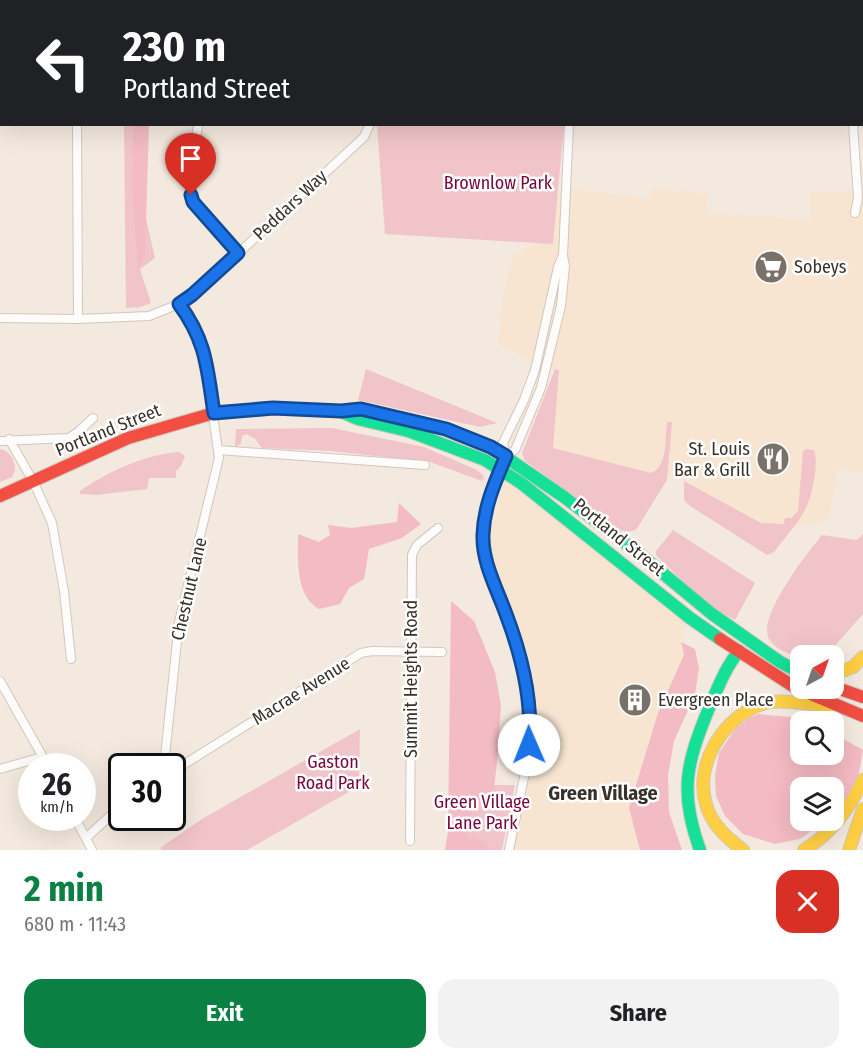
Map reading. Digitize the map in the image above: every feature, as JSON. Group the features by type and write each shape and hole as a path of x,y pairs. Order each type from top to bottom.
{"main road":[{"name":"Portland Street","path":"0,496 128,438 173,423 214,413 273,408 341,411 358,419 408,431 535,476 628,545 712,614 790,668"},
{"name":"Portland Street","path":"503,463 521,483 690,618 796,688 863,716"},
{"path":"700,850 690,825 686,799 689,759 695,739 726,667 748,637"},
{"path":"844,670 853,667 863,657"},
{"path":"844,690 863,697"},
{"path":"743,850 725,837 706,805 702,778 708,758 718,740 729,725 740,716 761,705 785,702 801,702 817,706 835,705"},
{"path":"804,850 830,831 851,805 863,780"},
{"path":"849,850 863,809"}],"street":[{"path":"77,126 78,319"},
{"path":"198,126 191,183 193,202 238,253"},
{"name":"Peddars Way","path":"0,318 78,319 149,316 179,304 192,295 364,137 369,126"},
{"path":"509,850 528,758 530,732 525,673 488,565 483,537 487,502 503,463 515,450 541,388 561,306 565,266 563,255 569,126"},
{"path":"853,126 858,198 855,213"},
{"path":"503,463 503,444 535,370 558,267 563,255"},
{"name":"Chestnut Lane","path":"165,753 179,621 218,468 214,413 204,351 197,332 179,304"},
{"path":"4,440 69,438 93,418"},
{"path":"4,440 33,481 52,523 64,591 71,659"},
{"path":"218,450 425,465"},
{"name":"Summit Heights Road","path":"410,841 412,555 417,545 438,528"},
{"name":"Macrae Avenue","path":"186,763 361,653 372,651 442,652"},
{"path":"0,681 40,753"},
{"path":"0,770 18,764"},
{"path":"86,838 108,818"},
{"path":"82,831 92,850"}],"shaded area":[{"path":"133,126 149,126 145,255 138,270 132,187"},
{"path":"569,188 648,199 650,189 708,193 707,213 811,220 810,191 846,193 848,188 863,189 863,472 838,469 828,521 795,525 761,523 684,481 552,448 559,370 536,365 498,343 504,290 513,255 537,243 553,244 558,193"},
{"name":"Evergreen Place","path":"507,468 538,488 692,610 681,641 685,655 658,713 629,808 640,850 514,850 534,754 534,706 532,668 518,623 495,569 489,539"},
{"path":"399,503 421,524 402,538 369,549 364,579 349,588 340,604 319,609 311,603 302,586 300,576 298,534 319,542 330,535 328,525 351,528 397,522"},
{"path":"451,601 474,621 495,672 501,706 493,795 483,802 473,804 466,835 470,840 474,836 494,850 445,850 448,832"},
{"path":"681,642 695,649 699,668 695,695 674,741 668,775 669,812 682,850 640,850 629,808 658,713 684,655"},
{"path":"758,714 790,717 790,765 844,765 844,740 863,750 855,796 844,805 844,777 790,777 790,831 811,831 800,839 775,844 743,834 725,816 716,796 715,776 719,753 735,729"}],"green space":[{"path":"124,126 146,126 140,192 155,258 140,269 151,303 135,309 138,307 126,308"},
{"name":"Brownlow Park","path":"377,126 564,126 553,244 385,234"},
{"path":"366,369 497,423 480,427 358,400"},
{"path":"555,369 559,370 553,448 651,473 660,465 663,458 667,422 672,422 667,480 636,530 627,532 618,529 525,461 522,453"},
{"path":"332,428 424,447 477,470 484,476 482,481 430,462 331,451 262,448 255,439 247,434 242,436 241,444 235,447 236,429"},
{"path":"0,449 12,457 15,471 12,477 0,482"},
{"path":"814,450 816,463 808,504 774,552 767,555 684,500 684,481 761,523 784,524 785,518 791,518 798,511 803,451"},
{"path":"179,452 185,456 176,471 176,478 149,478 147,489 96,495 80,494 80,491 91,484 127,465"},
{"path":"673,530 755,583 735,620 703,599 656,555 656,551"},
{"path":"863,534 863,614 836,645 790,645 790,653 775,646 769,639 767,629 770,616 795,570 815,544 822,535 857,540"},
{"name":"Gaston Road Park","path":"360,729 359,786 247,850 162,850 160,848 202,819"},
{"name":"Green Village Lane Park","path":"455,785 515,785 502,850 451,850"}],"traffic: fast":[{"path":"273,408 341,411 361,409 446,429 491,447 564,497 637,552 712,614 790,667"},
{"path":"342,412 358,419 408,431 485,460 521,483 690,618 720,639"},
{"path":"700,850 689,811 688,778 691,762 701,728 716,693 739,651"}],"traffic: slow":[{"path":"844,670 853,667 863,657"},
{"path":"743,850 716,824 706,804 703,789 704,774 715,744 735,720 748,710 762,704 779,701 835,705"},
{"path":"804,850 823,836 839,819 863,780"},
{"path":"849,850 863,809"}],"traffic: jam":[{"path":"0,496 128,438 214,413 273,408"},
{"path":"720,639 796,688 863,716"},
{"path":"844,690 863,697"}],"place":[{"name":"Sobeys","path":"771,267"},
{"name":"St. Louis Bar & Grill","path":"773,459"},
{"name":"Evergreen Place","path":"635,700"}],"district":[{"name":"Green Village","path":"603,793"}],"route":[{"path":"191,195 193,202 238,253 179,304 197,332 204,351 214,413 273,408 341,411 361,409 446,429 491,447 506,456 487,502 483,537 488,565 525,673 529,745"}]}
